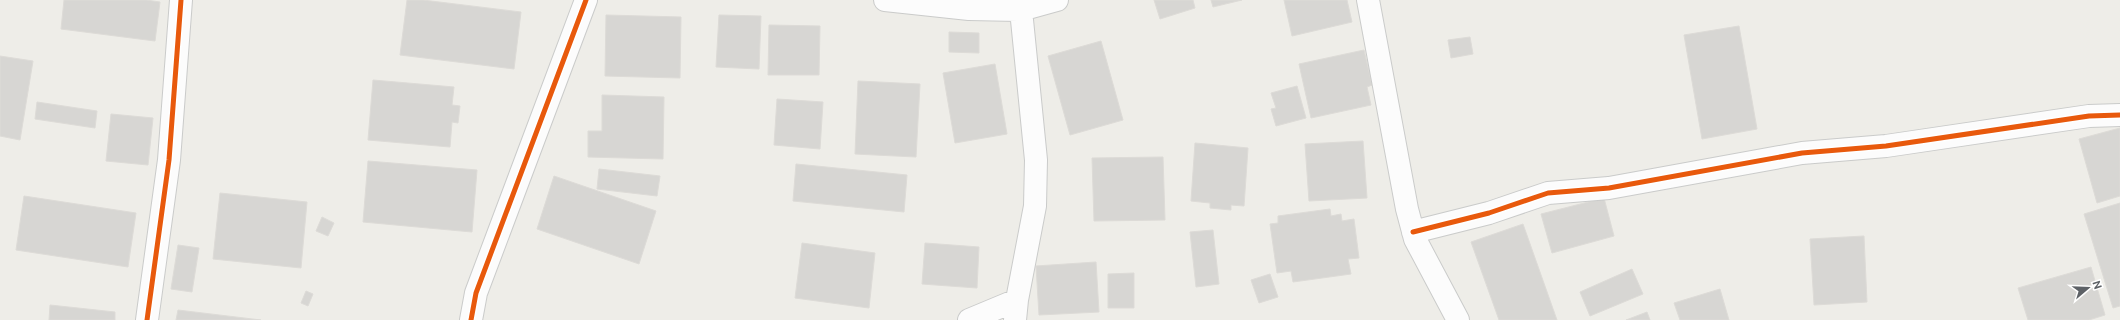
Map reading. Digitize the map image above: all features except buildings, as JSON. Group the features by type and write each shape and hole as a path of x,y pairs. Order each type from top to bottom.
{"street":[{"path":"147,320 169,160 181,0"},
{"path":"471,320 476,293 586,0"},
{"path":"885,0 969,9 1021,10 1047,1"},
{"path":"1368,0 1407,208 1413,232 1415,239 1458,320"},
{"path":"969,320 1016,310 1035,206 1036,160 1021,10"},
{"path":"1413,232 1490,213 1548,193 1609,188 1802,153 1886,146 2089,116 2120,115"}],"cycle path":[{"path":"147,320 169,160 181,0"},
{"path":"471,320 476,293 586,0"},
{"path":"1413,232 1489,213 1548,193 1609,188 1802,153 1886,146 2089,116 2120,115"}]}
